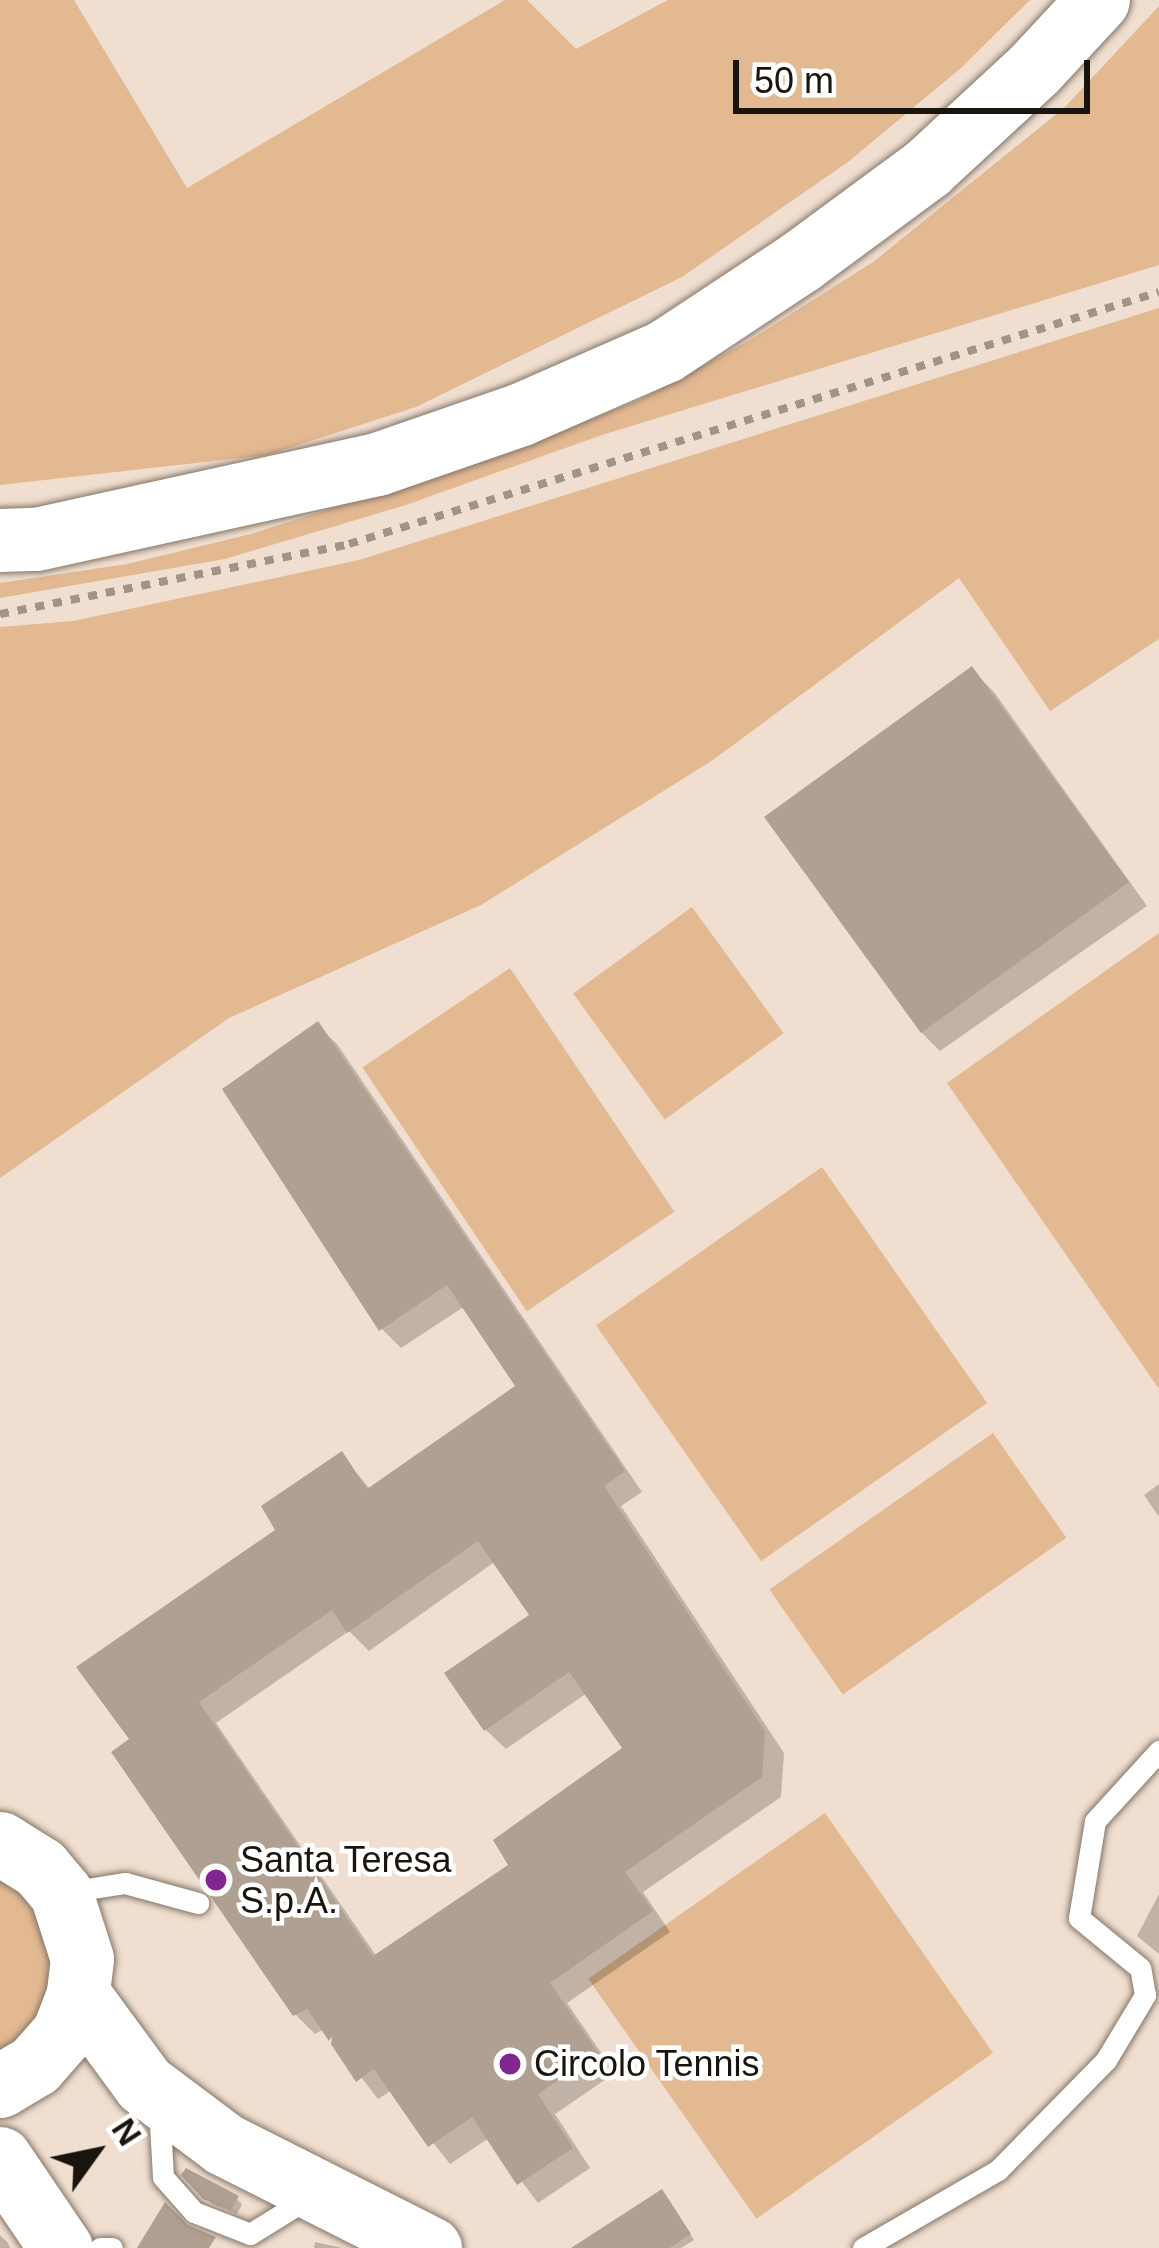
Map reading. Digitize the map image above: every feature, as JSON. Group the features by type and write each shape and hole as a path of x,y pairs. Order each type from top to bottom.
{"street":[{"path":"0,540 36,538 377,464 521,413 664,351 927,168 1098,0"},
{"path":"0,1843 40,1868 61,1893 82,1959 78,1994 63,2033 35,2065 0,2086"},
{"path":"78,1994 143,2084 224,2144 430,2248"},
{"path":"0,2158 61,2248"}],"lane":[{"path":"863,2248 998,2170 1106,2060 1145,1995 1140,1968 1079,1918 1095,1821 1159,1751"},
{"path":"61,1893 125,1883 198,1903"},
{"path":"100,2248 112,2248"}],"path":[{"path":"0,614 349,544 1159,292"}],"shaded area":[{"path":"0,0 74,0 187,188 505,0 527,0 576,49 668,0 1030,0 961,68 848,162 682,277 416,407 267,455 0,485"},
{"path":"1159,6 1159,265 602,435 406,505 225,559 0,598 0,583 127,564 251,534 431,477 638,401 750,340 873,262 1064,108"},
{"path":"1159,308 1159,639 1050,711 959,578 713,760 481,905 229,1018 0,1178 0,627 73,621 359,560"},
{"path":"692,907 784,1033 665,1120 573,993"},
{"path":"1159,933 1159,1389 947,1083"},
{"path":"510,968 674,1212 527,1311 362,1068"},
{"path":"822,1167 987,1403 761,1561 596,1325"},
{"path":"993,1433 1066,1538 843,1694 769,1590"},
{"path":"825,1813 993,2053 756,2219 588,1979"},
{"path":"0,1877 25,1898 43,1927 51,1961 48,1995 33,2026 0,2056"}],"building":[{"path":"972,666 1129,882 921,1033 764,817"},
{"path":"318,1021 625,1471 604,1486 765,1731 762,1777 625,1872 653,1911 550,1983 598,2053 538,2094 573,2148 517,2185 472,2117 428,2147 374,2069 356,2082 331,2044 333,2034 329,2041 307,2009 293,2016 111,1752 129,1739 76,1667 275,1530 261,1506 342,1451 367,1489 515,1386 447,1285 379,1331 222,1089","holes":["478,1541 529,1615 444,1673 484,1731 569,1672 622,1748 493,1840 508,1865 373,1956 199,1702 332,1610 347,1633"]},
{"path":"186,2168 239,2196 231,2210 203,2199 181,2175"},
{"path":"662,2189 691,2234 669,2248 571,2248"},
{"path":"165,2202 188,2225 216,2237 209,2248 137,2248"}],"place":[{"name":"Santa Teresa S.p.A.","path":"216,1880"},
{"name":"Circolo Tennis","path":"510,2064"}]}
